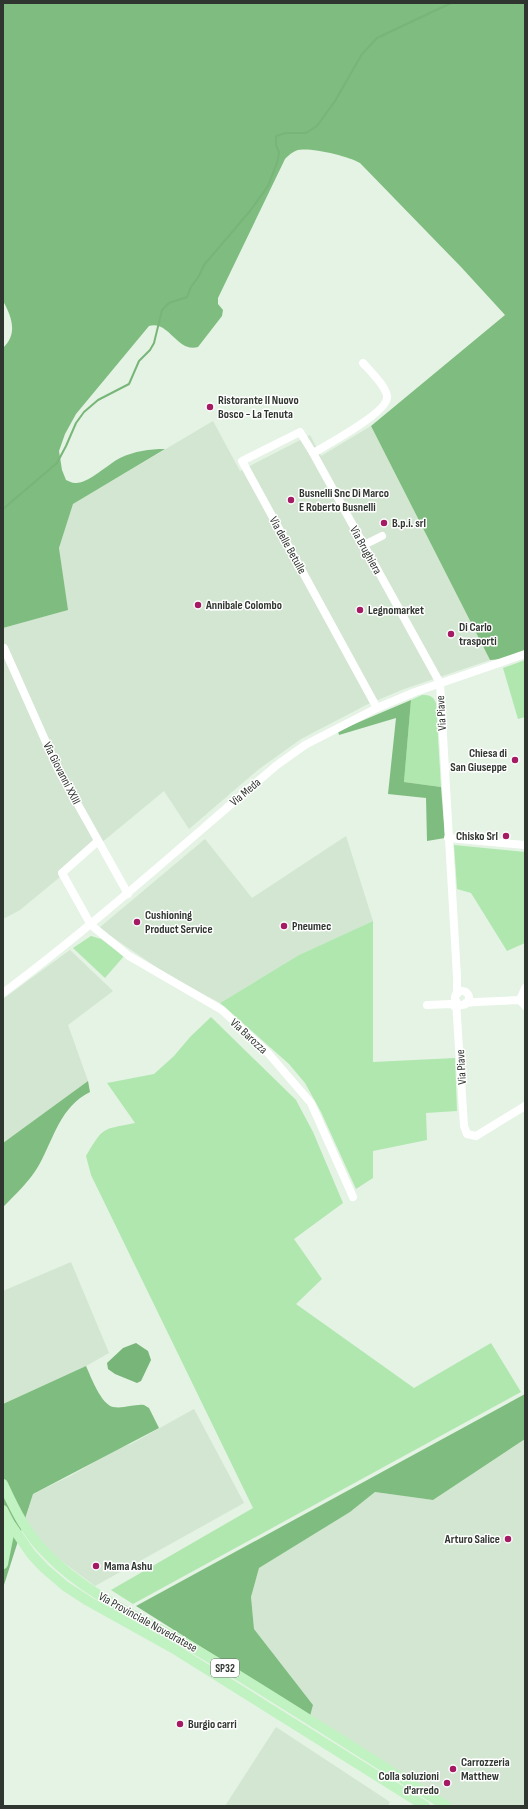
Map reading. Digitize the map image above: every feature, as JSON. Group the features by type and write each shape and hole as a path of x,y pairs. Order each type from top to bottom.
{"main road":[{"name":"Via Provinciale Novedratese","path":"3,1484 29,1533 48,1556 69,1574 96,1593 200,1651 446,1806"},
{"name":"Via Provinciale Novedratese","path":"3,1510 9,1522 31,1554 44,1568 65,1586 88,1601 176,1650 425,1806"},
{"path":"3,1564 9,1522"}],"street":[{"path":"313,453 364,422 385,406 387,398 385,390 363,363"},
{"name":"Via delle Betulle","path":"313,453 300,432 242,461 377,708"},
{"name":"Via Brughiera","path":"313,453 440,683"},
{"path":"364,545 382,536"},
{"name":"Via Giovanni XXIII","path":"4,648 58,769 128,894"},
{"name":"Via Meda","path":"3,993 57,953 128,894 277,765 305,745 377,708 440,683 525,654"},
{"name":"Via Piave","path":"440,683 457,985 463,1000 464,1126 467,1134 476,1136 525,1106"},
{"path":"448,838 525,845"},
{"path":"91,925 61,871 98,841"},
{"name":"Via Barozza","path":"91,925 129,956 222,1010 268,1053 311,1103 352,1197"},
{"path":"427,1005 451,1004 463,1000 523,1003 525,988"}],"shaded area":[{"path":"3,3 525,3 525,651 503,659 490,660 371,426 505,315 462,268 360,163 355,160 329,153 304,149 294,152 285,159 218,298 218,304 223,310 222,316 198,347 191,348 184,345 168,332 156,325 149,326 76,414 65,434 59,451 62,470 66,480 70,482 75,483 86,480 120,458 131,454 148,450 165,449 73,504 59,548 68,610 3,628 3,348 11,337 12,325 9,313 3,301"},
{"path":"213,421 240,471 310,435 321,456 371,426 490,660 404,689 366,705 301,739 259,769 189,829 164,791 20,910 3,919 3,628 67,610 59,548 73,504"},
{"path":"525,660 525,717 518,719 503,668"},
{"path":"422,695 431,696 436,703 441,787 404,782 411,700"},
{"path":"411,700 404,782 441,787 445,838 427,841 426,798 388,794 396,718 339,735 338,731"},
{"path":"346,836 373,921 299,955 220,1003 168,975 99,928 205,839 252,898"},
{"path":"454,845 525,852 525,943 507,951 471,893 457,889"},
{"path":"373,921 373,1062 455,1058 457,1111 426,1113 427,1140 373,1151 373,1178 356,1189 321,1112 305,1083 289,1064 220,1003 299,955"},
{"path":"91,936 101,939 124,956 105,978 73,948"},
{"path":"70,950 113,991 68,1025 88,1081 3,1143 3,999"},
{"path":"211,1017 296,1100 313,1132 343,1203 294,1239 322,1279 296,1304 414,1388 491,1343 521,1392 133,1604 111,1590 253,1508 91,1175 86,1156 96,1139 104,1131 135,1123 107,1083 154,1074 174,1056 190,1037"},
{"path":"88,1081 90,1092 71,1106 59,1124 39,1165 31,1177 3,1207 3,1143"},
{"path":"71,1262 109,1353 86,1366 3,1404 3,1291"},
{"path":"136,1343 148,1351 151,1360 141,1381 137,1383 115,1374 108,1369 107,1363 123,1348"},
{"path":"86,1366 104,1401 113,1407 144,1405 149,1408 159,1428 33,1494 3,1588 3,1404"},
{"path":"525,1394 525,1439 433,1500 375,1492 350,1512 259,1568 251,1597 254,1629 313,1705 310,1716 136,1606"},
{"path":"194,1409 244,1503 95,1586 56,1557 40,1542 25,1521 33,1494 72,1475 117,1449 131,1444"},
{"path":"525,1439 525,1806 453,1806 310,1716 313,1705 254,1629 251,1597 259,1568 350,1512 375,1492 433,1500"},
{"path":"276,1727 390,1802 388,1806 225,1806"}],"waterway":[{"path":"3,509 57,463 76,423 84,412 98,400 129,384 139,361 150,350 154,343 162,310 169,303 187,297 204,265 250,211 268,186 278,160 279,152 276,145 276,136 286,133 306,133 317,126 335,101 362,54 377,38 451,3"}],"place":[{"name":"Ristorante Il Nuovo Bosco - La Tenuta","path":"210,407"},
{"name":"Busnelli Snc Di Marco E Roberto Busnelli","path":"291,500"},
{"name":"B.p.i. srl","path":"384,523"},
{"name":"Annibale Colombo","path":"198,605"},
{"name":"Legnomarket","path":"360,610"},
{"name":"Di Carlo trasporti","path":"451,634"},
{"name":"Chiesa di San Giuseppe","path":"515,760"},
{"name":"Chisko Srl","path":"506,836"},
{"name":"Cushioning Product Service","path":"137,922"},
{"name":"Pneumec","path":"284,926"},
{"name":"Arturo Salice","path":"508,1539"},
{"name":"Mama Ashu","path":"96,1566"},
{"name":"Burgio carri","path":"180,1724"},
{"name":"Carrozzeria Matthew","path":"453,1769"},
{"name":"Colla soluzioni d'arredo","path":"447,1783"}]}
